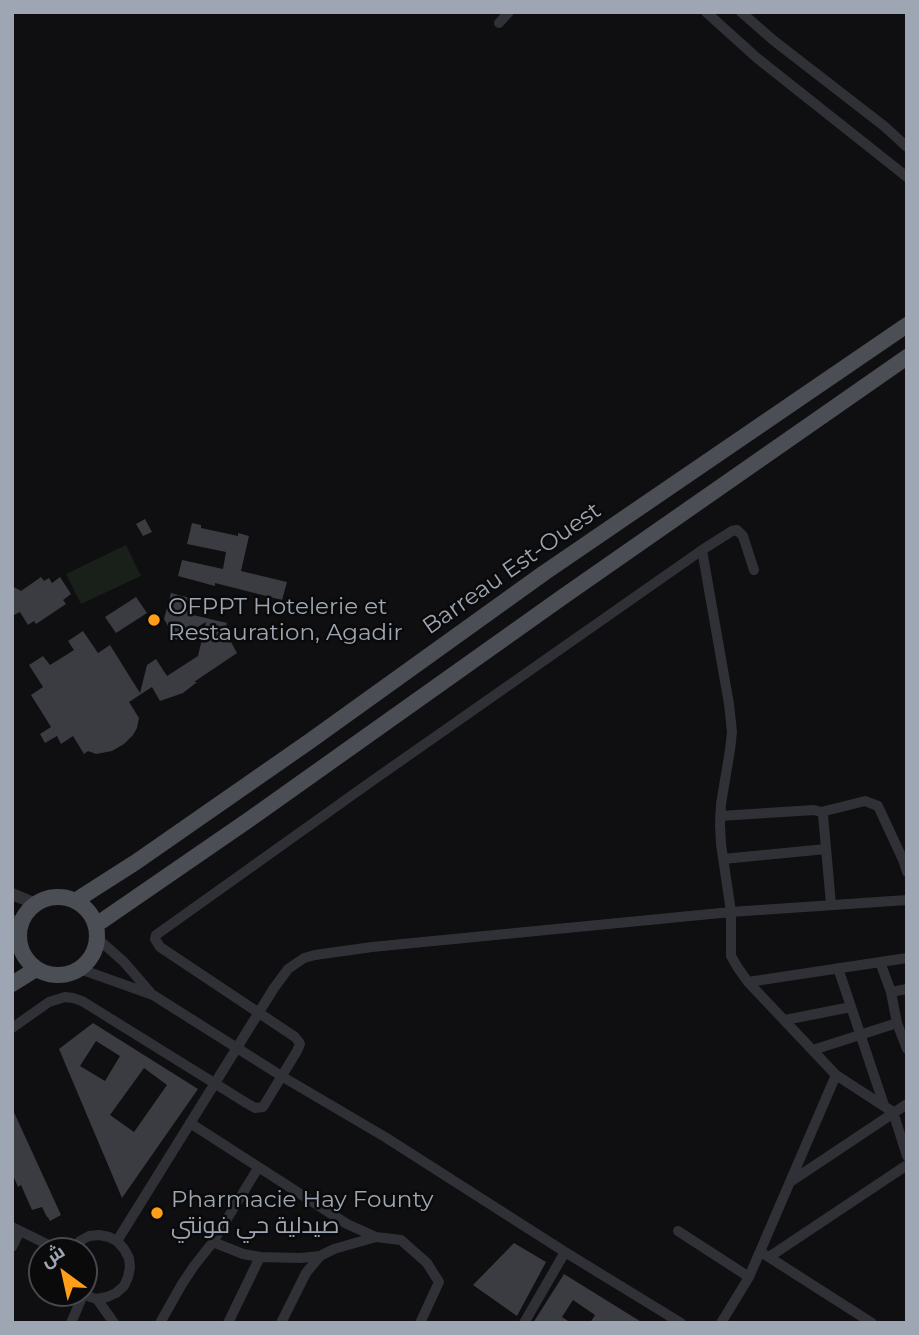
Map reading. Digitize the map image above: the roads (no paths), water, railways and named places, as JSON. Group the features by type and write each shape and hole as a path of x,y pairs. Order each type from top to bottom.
{"main road":[{"name":"Barreau Est-Ouest","path":"75,901 310,741 544,573 907,325"},
{"path":"97,932 564,596 907,357"},
{"path":"56,897 75,901 91,915 97,932 95,950 80,969 70,974 58,976 36,969 23,955 16,931 36,904 56,897"},
{"path":"12,984 36,969"}],"street":[{"path":"499,23 509,12"},
{"path":"706,12 757,58 907,177"},
{"path":"741,12 907,147"},
{"path":"12,1028 50,1002 65,997 73,998 248,1104 260,1108 266,1104 282,1077 299,1047 299,1042 160,947 155,939 156,935 732,531 737,530 743,536 754,570"},
{"path":"702,550 732,732 720,816 721,844 731,912 732,956 748,982 836,1075 889,1109"},
{"path":"720,816 814,810 821,812 865,801 878,806 907,872"},
{"path":"821,812 831,904"},
{"path":"723,859 826,849"},
{"path":"12,894 36,904"},
{"path":"117,1241 258,1014 288,969 296,962 315,955 372,947 731,912 907,900"},
{"path":"97,932 153,995"},
{"path":"748,982 907,958"},
{"path":"880,962 907,1049"},
{"path":"838,968 907,1156"},
{"path":"80,969 153,995 681,1323"},
{"path":"891,992 907,989"},
{"path":"785,1020 851,1007"},
{"path":"813,1050 897,1023"},
{"path":"721,1323 765,1255 790,1182 836,1075"},
{"path":"790,1182 889,1109 907,1104"},
{"path":"190,1123 346,1224 376,1237 401,1240 427,1263 439,1282 420,1323"},
{"path":"765,1255 907,1165"},
{"path":"160,1323 258,1168"},
{"path":"12,1247 16,1229 32,1237"},
{"path":"678,1231 749,1277"},
{"path":"87,1237 99,1235 117,1241 129,1258 130,1267 124,1286 116,1293 98,1299"},
{"path":"213,1242 243,1254 279,1258 320,1256 376,1237"},
{"path":"524,1323 565,1252"},
{"path":"765,1255 872,1323"},
{"path":"281,1323 306,1273 320,1256"},
{"path":"228,1323 260,1257"},
{"path":"98,1300 114,1323"}],"place":[{"name":"OFPPT Hotelerie et Restauration, Agadir","path":"154,620"},
{"name":"Pharmacie Hay Founty صيدلية حي فونتي","path":"157,1213"}]}
